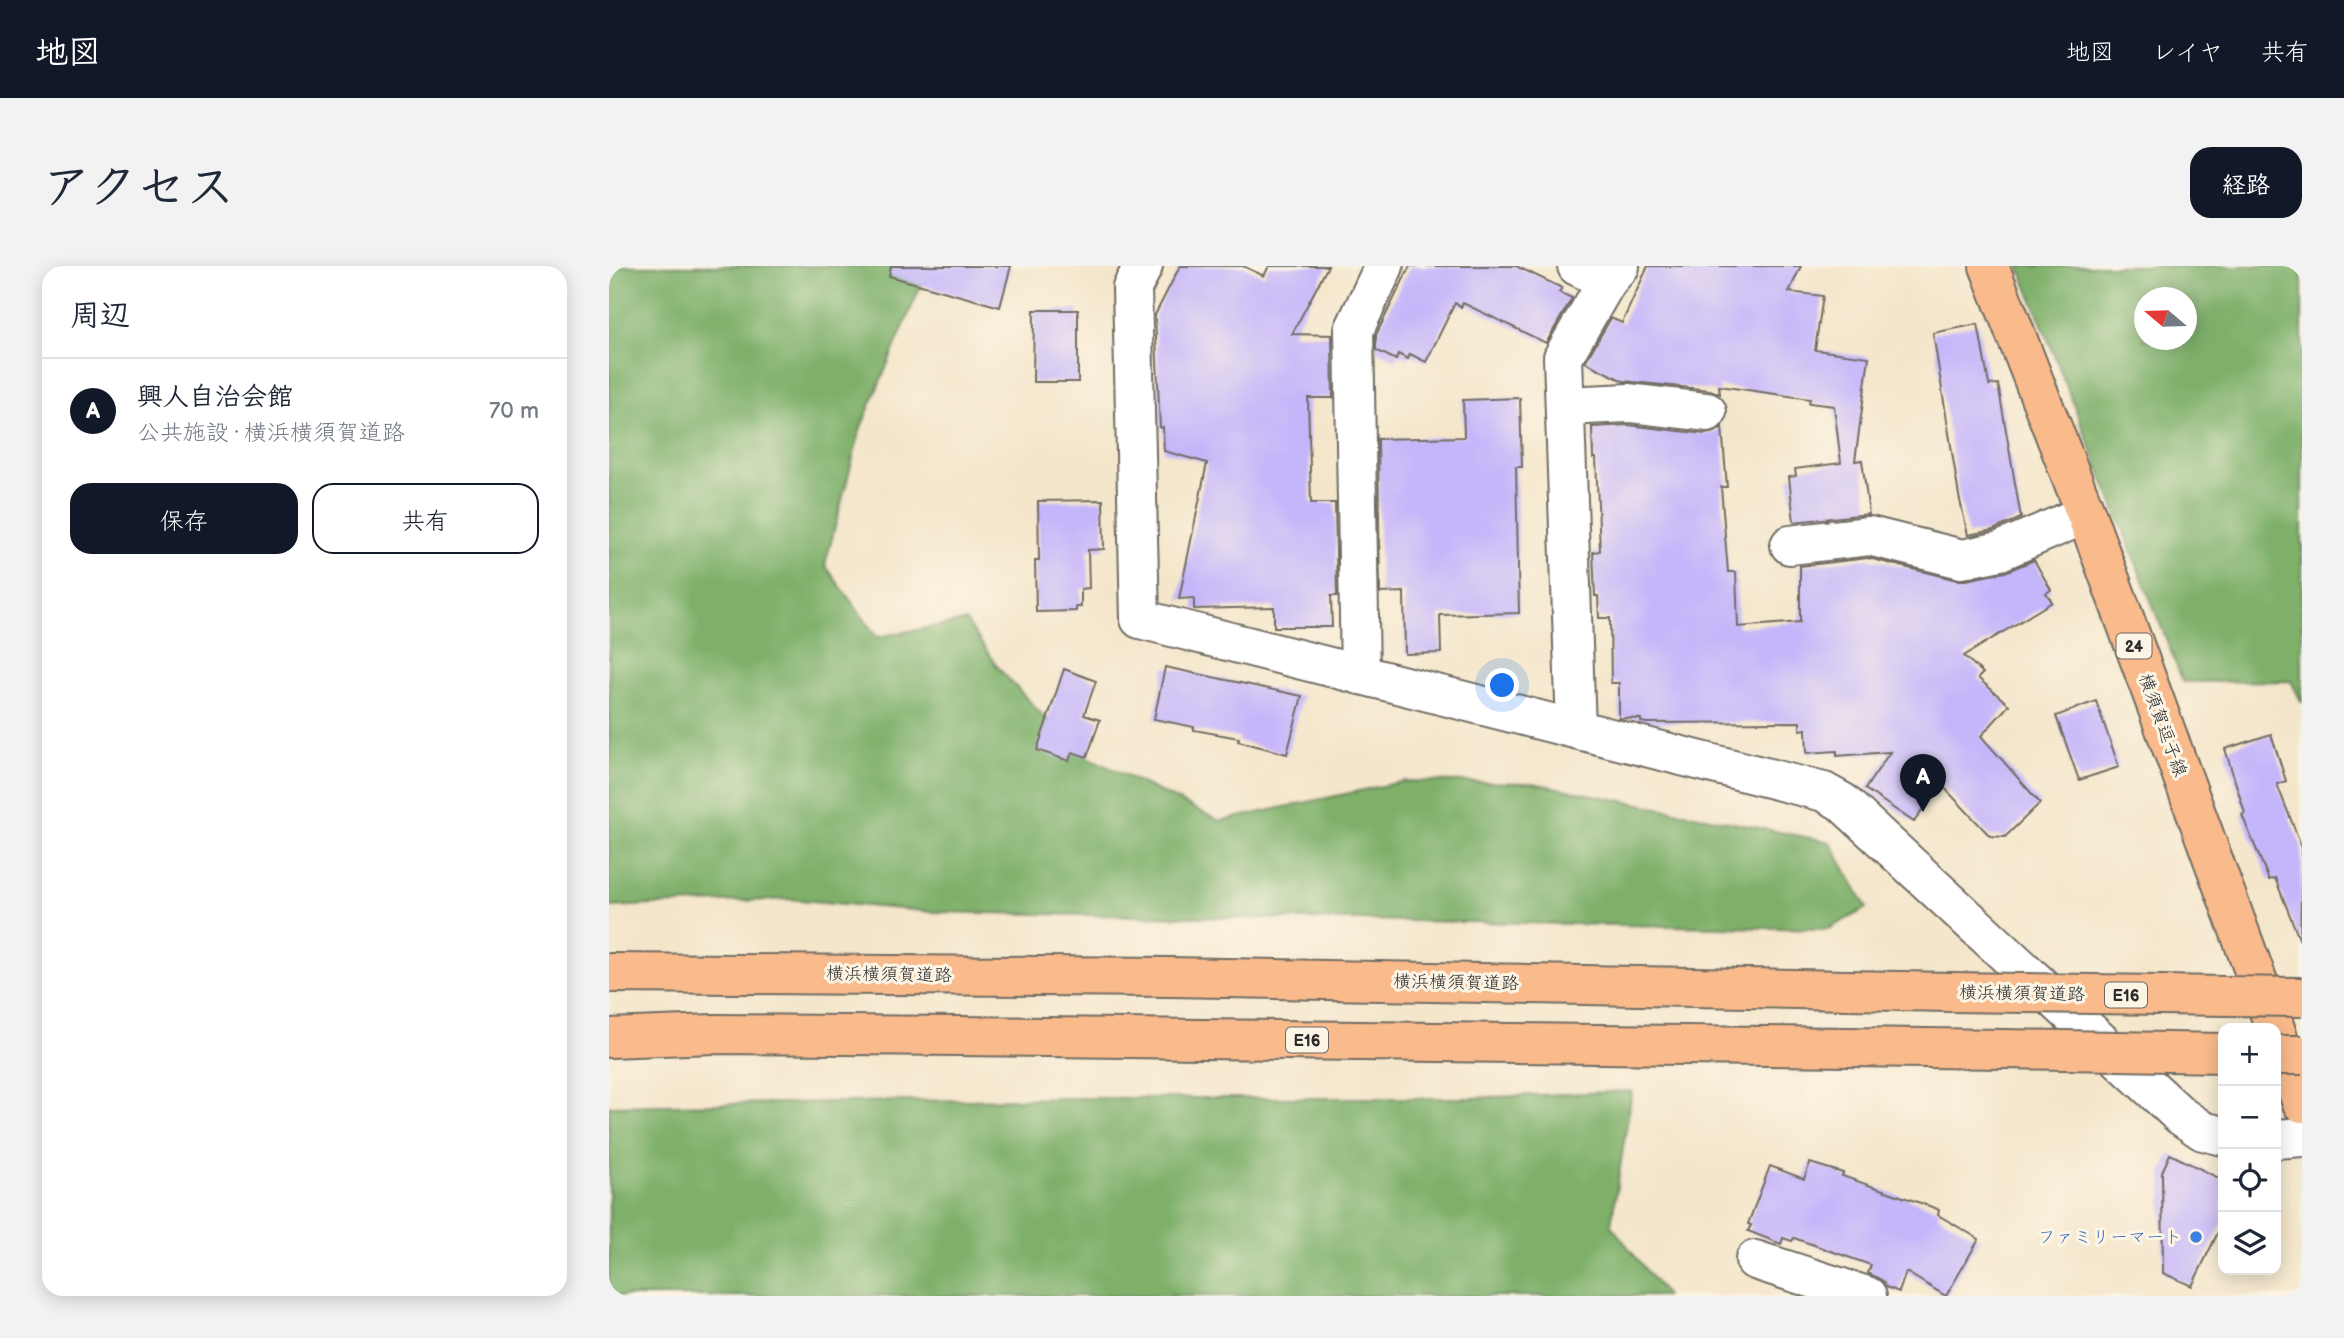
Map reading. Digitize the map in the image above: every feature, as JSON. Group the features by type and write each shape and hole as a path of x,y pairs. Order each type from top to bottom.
{"main road":[{"name":"横須賀逗子線","path":"1989,266 2086,514 2272,1023"},
{"name":"横浜横須賀道路","path":"609,973 1170,977 2302,997"},
{"name":"E16","path":"609,1038 713,1034 904,1035 2218,1054"},
{"name":"横須賀逗子線","path":"2281,1046 2302,1103"},
{"path":"2281,1055 2302,1055"}],"street":[{"path":"1143,266 1132,288 1140,619 1824,792 1842,802 2181,1116 2203,1131 2218,1135"},
{"path":"1360,675 1354,330 1384,266"},
{"path":"1576,729 1563,357 1602,271"},
{"path":"1565,406 1629,403 1707,412"},
{"path":"1790,545 1869,536 1962,559 2000,551 2086,514"},
{"path":"2281,1139 2302,1137"},
{"path":"1755,1260 1867,1296"}],"green space":[{"path":"609,266 929,266 861,427 825,565 877,637 966,621 1000,670 1077,752 1220,821 1405,781 1533,783 1830,842 1867,908 1828,929 934,912 789,899 609,907"},
{"path":"2019,266 2302,266 2302,703 2291,681 2183,682"},
{"path":"1632,1091 1611,1225 1666,1296 609,1296 609,1106 1076,1098 1472,1098"}],"building":[{"path":"891,266 1011,266 1000,307 889,276"},
{"path":"1180,266 1243,266 1264,276 1269,266 1328,266 1292,334 1332,335 1333,398 1308,398 1311,503 1335,503 1337,596 1331,596 1332,627 1274,627 1274,607 1194,609 1194,598 1179,599 1207,463 1164,451 1163,427 1160,428 1155,315"},
{"path":"1410,266 1516,266 1562,288 1559,292 1572,298 1546,343 1463,303 1461,307 1455,303 1426,362 1410,354 1408,359 1398,354 1396,360 1376,350 1376,335"},
{"path":"1648,266 1801,266 1789,292 1823,296 1815,350 1869,357 1855,461 1862,460 1869,514 1794,522 1789,477 1796,476 1795,469 1841,463 1834,406 1809,403 1810,399 1719,386 1720,394 1710,390 1623,381 1585,362 1611,318 1622,323"},
{"path":"1034,310 1078,310 1078,382 1033,382"},
{"path":"1978,324 1989,385 1998,384 2021,518 1993,530 1968,535 1959,496 1933,333"},
{"path":"1520,398 1522,467 1516,467 1519,613 1440,615 1441,653 1405,654 1404,592 1380,593 1378,439 1464,437 1463,400"},
{"path":"1628,425 1705,434 1722,427 1727,487 1721,487 1728,572 1736,572 1738,627 1800,622 1800,566 1868,558 1966,580 2005,572 2034,560 2051,590 2046,593 2052,602 1964,656 1983,673 1978,678 2009,705 1981,736 2040,803 2005,837 1990,836 1940,783 1914,822 1865,789 1890,752 1837,756 1837,751 1807,753 1806,729 1800,730 1800,722 1647,723 1641,722 1641,719 1619,718 1619,683 1611,683 1610,618 1599,618 1598,596 1595,596 1593,552 1600,551 1592,427"},
{"path":"1103,500 1104,549 1088,550 1089,588 1081,589 1081,607 1076,607 1076,611 1036,612 1038,501"},
{"path":"1165,667 1302,696 1287,754 1238,741 1239,738 1154,719"},
{"path":"1064,669 1096,681 1084,715 1100,720 1087,757 1072,752 1069,761 1037,750"},
{"path":"2096,701 2119,767 2079,780 2056,716"},
{"path":"2271,734 2286,781 2277,784 2302,848 2300,941 2275,878 2269,880 2242,815 2245,813 2225,749"},
{"path":"2170,1154 2218,1178 2218,1232 2192,1286 2163,1273 2162,1172"},
{"path":"1810,1163 1935,1208 1939,1210 1938,1215 1979,1239 1946,1296 1906,1272 1899,1292 1886,1287 1883,1281 1868,1273 1871,1265 1794,1238 1792,1241 1783,1238 1781,1244 1748,1231 1751,1225 1748,1224 1770,1166 1804,1179"}],"place":[{"name":"興人自治会館","path":"1923,812"},
{"name":"ファミリーマート","path":"2196,1237"}]}
